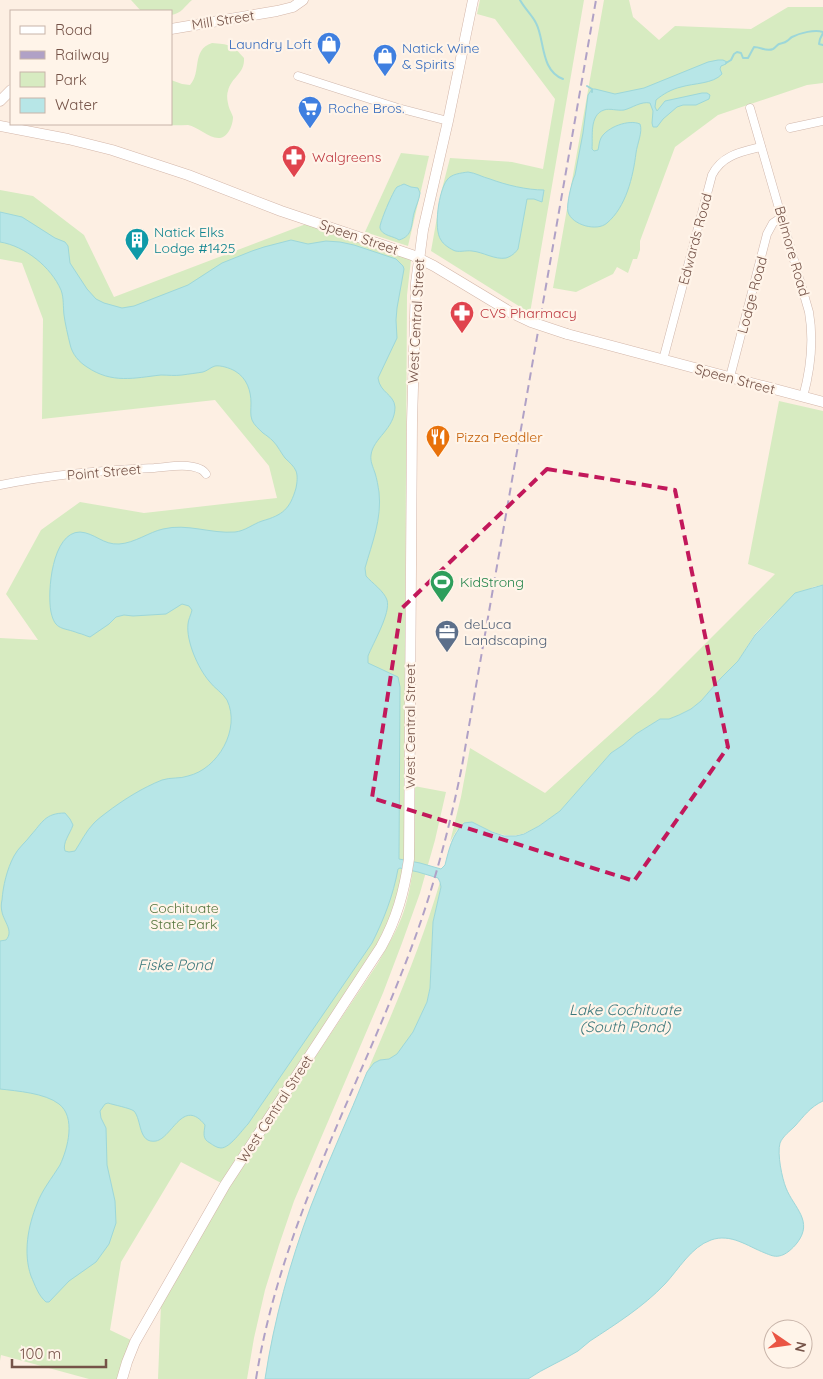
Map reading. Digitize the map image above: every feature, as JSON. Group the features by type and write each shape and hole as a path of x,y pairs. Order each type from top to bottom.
{"main road":[{"name":"Mill Street","path":"172,29 277,11 292,7 303,0"},
{"name":"West Central Street","path":"122,1379 131,1351 143,1326 225,1185 381,947 404,891 409,859 412,414 414,310 418,258 473,0"},
{"path":"0,101 10,91"},
{"name":"Speen Street","path":"0,126 68,139 112,150 179,172 418,258 512,313 536,324 567,334 823,402"}],"street":[{"path":"298,76 398,108 448,121"},
{"name":"Belmore Road","path":"750,108 810,318 812,354 803,397"},
{"path":"790,128 823,121"},
{"name":"Edwards Road","path":"663,360 712,175 728,157 738,152 761,147"},
{"name":"Lodge Road","path":"730,378 767,234 773,223 782,217"},
{"name":"Point Street","path":"0,485 62,475 185,466 202,469 206,474"}],"highlighted area":[{"path":"547,469 675,490 728,747 634,881 372,798 401,609"}],"green space":[{"path":"131,0 192,0 180,11 172,15 172,10 140,10"},
{"path":"480,0 584,0 530,313 431,251 442,189 450,158 512,162 543,169 555,99 495,19 477,14"},
{"path":"604,0 629,0 633,17 659,40 675,26 751,29 788,7 823,7 823,83 807,85 718,115 675,147 640,241 637,259 633,259 628,273 617,267 613,274 576,292 553,288"},
{"path":"212,43 230,46 237,50 244,58 242,68 227,93 233,117 232,125 225,136 220,138 209,136 188,125 172,125 172,80 190,85 196,74 201,51"},
{"path":"401,153 429,156 408,246 365,232"},
{"name":"Fiske Pond","path":"0,190 33,196 84,235 114,297 306,224 411,260 407,295 404,819 407,867 396,914 225,1185 181,1162 121,1262 110,1330 135,1342 122,1379 89,1379 1,1355 0,1361 0,638 38,640 6,594 41,530 80,502 144,513 277,498 269,466 215,400 42,419 43,319 22,263 0,259"},
{"path":"779,401 823,411 823,585 813,587 782,607 770,618 755,634 738,661 701,701 691,709 669,719 660,719 611,753 560,811 548,820 518,835 498,834 472,822 457,830 450,842 470,748 545,793 655,694 775,574 748,564"},
{"path":"414,786 446,792 435,840 420,893 383,993 294,1201 265,1290 247,1379 158,1379 161,1304 235,1177 378,963 399,925 407,900 412,872"},
{"path":"440,882 441,887 433,922 430,988 427,1002 413,1032 397,1055 374,1063 367,1072 416,954"}],"water":[{"path":"718,60 727,62 721,66 722,74 714,80 671,90 656,100 655,107 657,111 665,101 702,93 710,95 709,99 696,105 677,107 657,127 653,127 653,111 650,103 640,104 624,110 606,109 599,113 593,127 592,149 594,151 598,150 600,140 604,134 613,127 624,123 640,124 633,172 619,209 603,226 585,226 570,217 568,204 583,133 588,95 592,89 615,94 644,88 708,62"},
{"path":"468,172 510,185 544,190 542,202 527,199 518,249 506,258 493,257 472,251 455,251 446,246 441,240 437,219 439,200 444,185 451,176"},
{"path":"404,184 418,188 420,193 411,230 407,236 399,240 381,231 380,225 395,190"},
{"name":"Lake Cochituate (South Pond)","path":"0,212 22,217 55,238 65,242 68,246 70,263 87,289 96,299 122,308 134,306 188,285 222,263 264,247 291,240 308,244 326,241 354,245 396,259 403,266 396,320 397,338 378,378 381,387 392,399 395,407 392,421 376,443 371,455 380,502 376,531 365,568 366,576 383,593 388,606 368,656 368,663 398,677 400,687 399,859 441,869 445,865 454,837 464,823 472,822 504,836 524,834 539,826 560,811 611,753 660,719 669,719 679,715 701,701 738,661 755,635 795,593 823,585 823,1101 814,1106 780,1143 780,1159 784,1184 801,1215 804,1228 797,1243 789,1251 782,1255 774,1256 739,1241 725,1238 718,1238 704,1243 691,1253 665,1284 638,1308 578,1351 528,1379 265,1379 278,1313 296,1248 318,1189 367,1072 374,1063 389,1059 397,1054 413,1032 427,1002 430,988 433,922 441,887 440,882 438,878 400,868 398,869 388,907 372,943 248,1124 228,1145 220,1148 207,1141 204,1136 205,1125 190,1115 178,1121 162,1138 150,1141 143,1135 134,1111 108,1103 105,1104 100,1111 106,1128 107,1165 115,1201 116,1223 109,1244 96,1262 69,1281 49,1302 46,1302 41,1296 31,1276 27,1258 29,1230 39,1199 63,1158 68,1142 69,1125 64,1110 53,1100 31,1093 0,1089 0,941 6,940 9,933 1,906 7,872 18,850 48,817 58,813 65,813 70,819 73,825 64,848 65,851 75,851 94,823 126,799 162,780 188,776 199,772 209,765 224,746 229,735 231,723 231,711 227,700 205,676 194,654 188,631 188,622 192,610 189,606 182,604 166,614 124,615 116,617 90,637 60,627 53,618 50,603 51,578 57,552 63,542 71,535 80,532 90,534 108,543 119,544 131,542 158,530 172,527 217,532 242,530 285,510 294,495 297,477 294,467 275,443 253,422 248,385 243,377 233,370 217,366 203,372 182,375 114,378 96,372 81,363 71,348 64,318 62,293 57,281 44,266 28,253 0,242"}],"waterway":[{"path":"520,0 536,23 550,69 563,79"},
{"path":"726,63 737,52 741,53 743,58 748,58 754,47 770,50 799,34 812,31 823,32"},
{"path":"823,33 819,44 823,45"},
{"path":"587,86 592,89 592,92"}],"railway":[{"path":"256,1379 267,1325 281,1273 298,1222 412,947 437,870 451,818 462,766 596,0"}],"place":[{"name":"Laundry Loft","path":"329,65"},
{"name":"Natick Wine & Spirits","path":"385,77"},
{"name":"Roche Bros.","path":"310,129"},
{"name":"Walgreens","path":"294,178"},
{"name":"Natick Elks Lodge #1425","path":"137,261"},
{"name":"CVS Pharmacy","path":"462,334"},
{"name":"Pizza Peddler","path":"438,458"},
{"name":"KidStrong","path":"442,603"},
{"name":"deLuca Landscaping","path":"447,653"}],"park label":[{"name":"Cochituate State Park","path":"184,916"}]}
